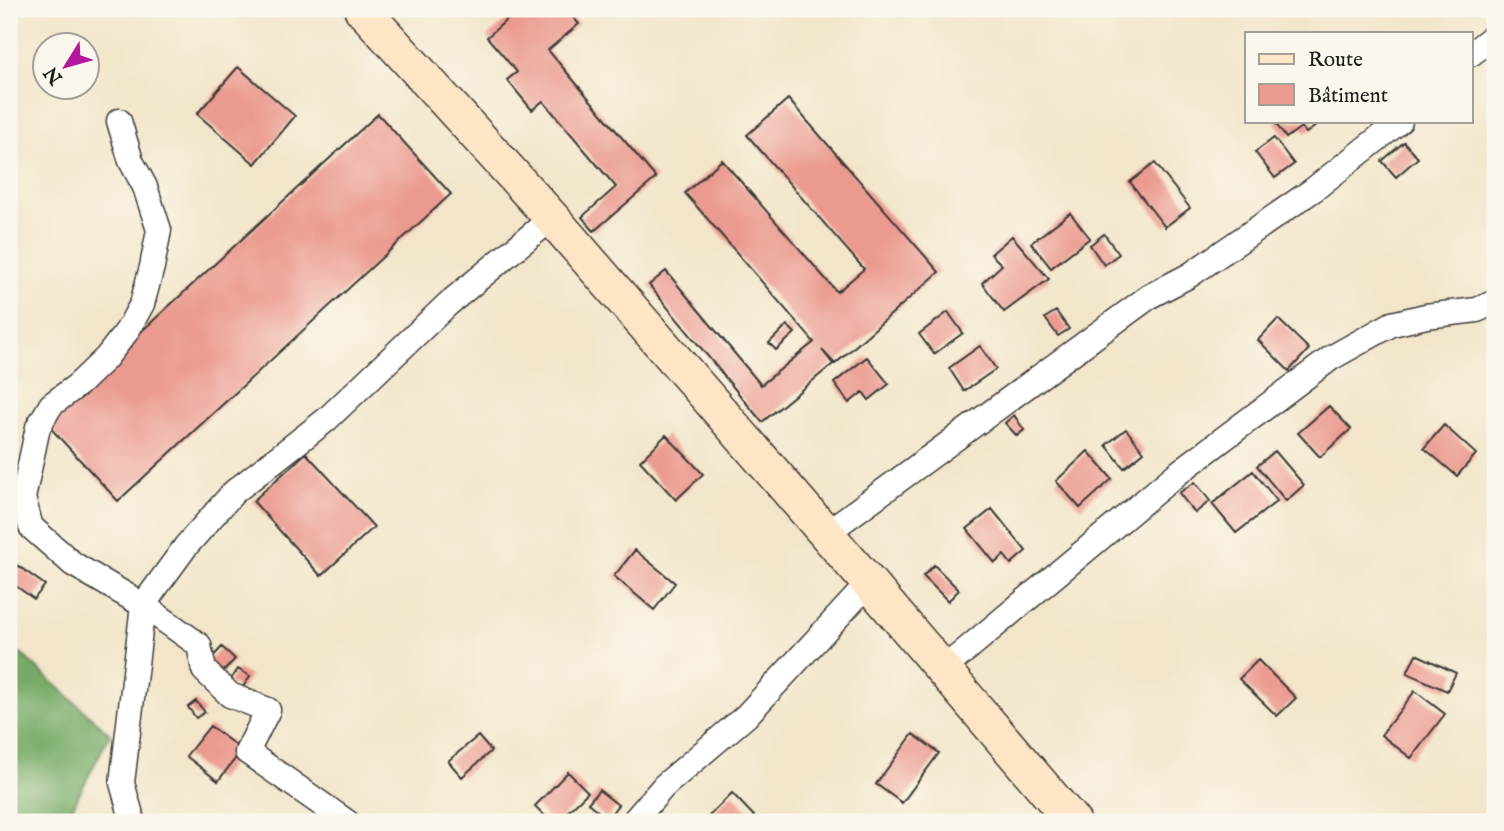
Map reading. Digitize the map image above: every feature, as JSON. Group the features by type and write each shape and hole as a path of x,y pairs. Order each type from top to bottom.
{"street":[{"path":"362,9 552,218 1073,822"},
{"path":"1472,53 1495,35"},
{"path":"119,121 131,161 145,187 159,230 152,267 142,304 127,331 106,358 79,384 51,405 38,428 23,498 31,527 73,564 143,605 199,645 204,670 230,695 268,710 247,752 347,822"},
{"path":"825,534 1150,296 1190,275 1313,190 1399,122"},
{"path":"133,822 122,783 143,605 186,546 234,492 326,420 448,304 552,218"},
{"path":"942,670 1178,473 1331,358 1392,324 1426,316 1478,310 1495,302"},
{"path":"633,822 664,786 746,716 869,583"}],"green space":[{"path":"9,643 110,734 65,822 9,822"}],"building":[{"path":"519,9 566,9 579,24 548,50 656,178 594,231 582,217 616,187 543,101 532,110 507,80 517,72 487,37"},
{"path":"238,67 295,116 255,164 197,114"},
{"path":"788,99 939,272 835,364 822,350 833,364 762,422 649,285 666,271 761,385 814,342 685,193 722,160 837,292 864,269 747,135"},
{"path":"378,114 451,194 118,501 44,421"},
{"path":"1275,122 1313,122 1316,126 1306,133 1301,127 1286,138"},
{"path":"1274,138 1294,164 1275,178 1255,152"},
{"path":"1404,142 1418,158 1396,177 1382,161"},
{"path":"1155,163 1190,208 1165,227 1130,182"},
{"path":"1070,213 1090,238 1051,268 1031,243"},
{"path":"1104,234 1119,254 1104,265 1090,245"},
{"path":"1012,236 1049,279 1004,312 982,283 1002,265 991,254"},
{"path":"1056,311 1069,329 1058,336 1045,318"},
{"path":"948,312 963,333 934,354 919,334"},
{"path":"1278,319 1309,349 1289,371 1258,340"},
{"path":"787,325 795,333 776,350 769,343"},
{"path":"980,346 996,369 964,391 949,368"},
{"path":"867,357 889,384 869,400 863,392 849,403 834,383"},
{"path":"1329,406 1351,429 1320,457 1298,433"},
{"path":"1014,415 1024,430 1017,436 1005,423"},
{"path":"1444,425 1476,454 1457,476 1424,448"},
{"path":"1126,429 1144,452 1124,468 1106,445"},
{"path":"666,435 703,474 676,500 640,461"},
{"path":"1088,451 1112,479 1080,508 1056,481"},
{"path":"1275,451 1304,485 1286,501 1257,466"},
{"path":"306,453 374,527 321,576 253,501"},
{"path":"1253,471 1277,501 1236,533 1212,504"},
{"path":"1195,482 1210,501 1195,513 1179,493"},
{"path":"992,509 1026,551 1011,564 1004,555 995,563 967,529"},
{"path":"635,550 675,583 654,610 614,576"},
{"path":"17,565 45,585 34,599 9,581"},
{"path":"934,565 959,590 948,601 923,576"},
{"path":"222,647 235,659 219,676 206,664"},
{"path":"1416,654 1456,673 1447,691 1407,673"},
{"path":"1258,660 1296,698 1277,716 1239,679"},
{"path":"238,669 250,676 241,690 229,682"},
{"path":"1415,691 1445,714 1411,758 1381,735"},
{"path":"196,701 205,712 196,718 188,707"},
{"path":"210,726 242,750 218,781 186,756"},
{"path":"913,734 939,753 902,803 876,784"},
{"path":"478,736 491,751 462,777 448,761"},
{"path":"568,772 588,792 557,822 551,822 535,806"},
{"path":"599,790 618,805 607,819 588,803"},
{"path":"732,793 754,816 748,822 703,822"}]}
